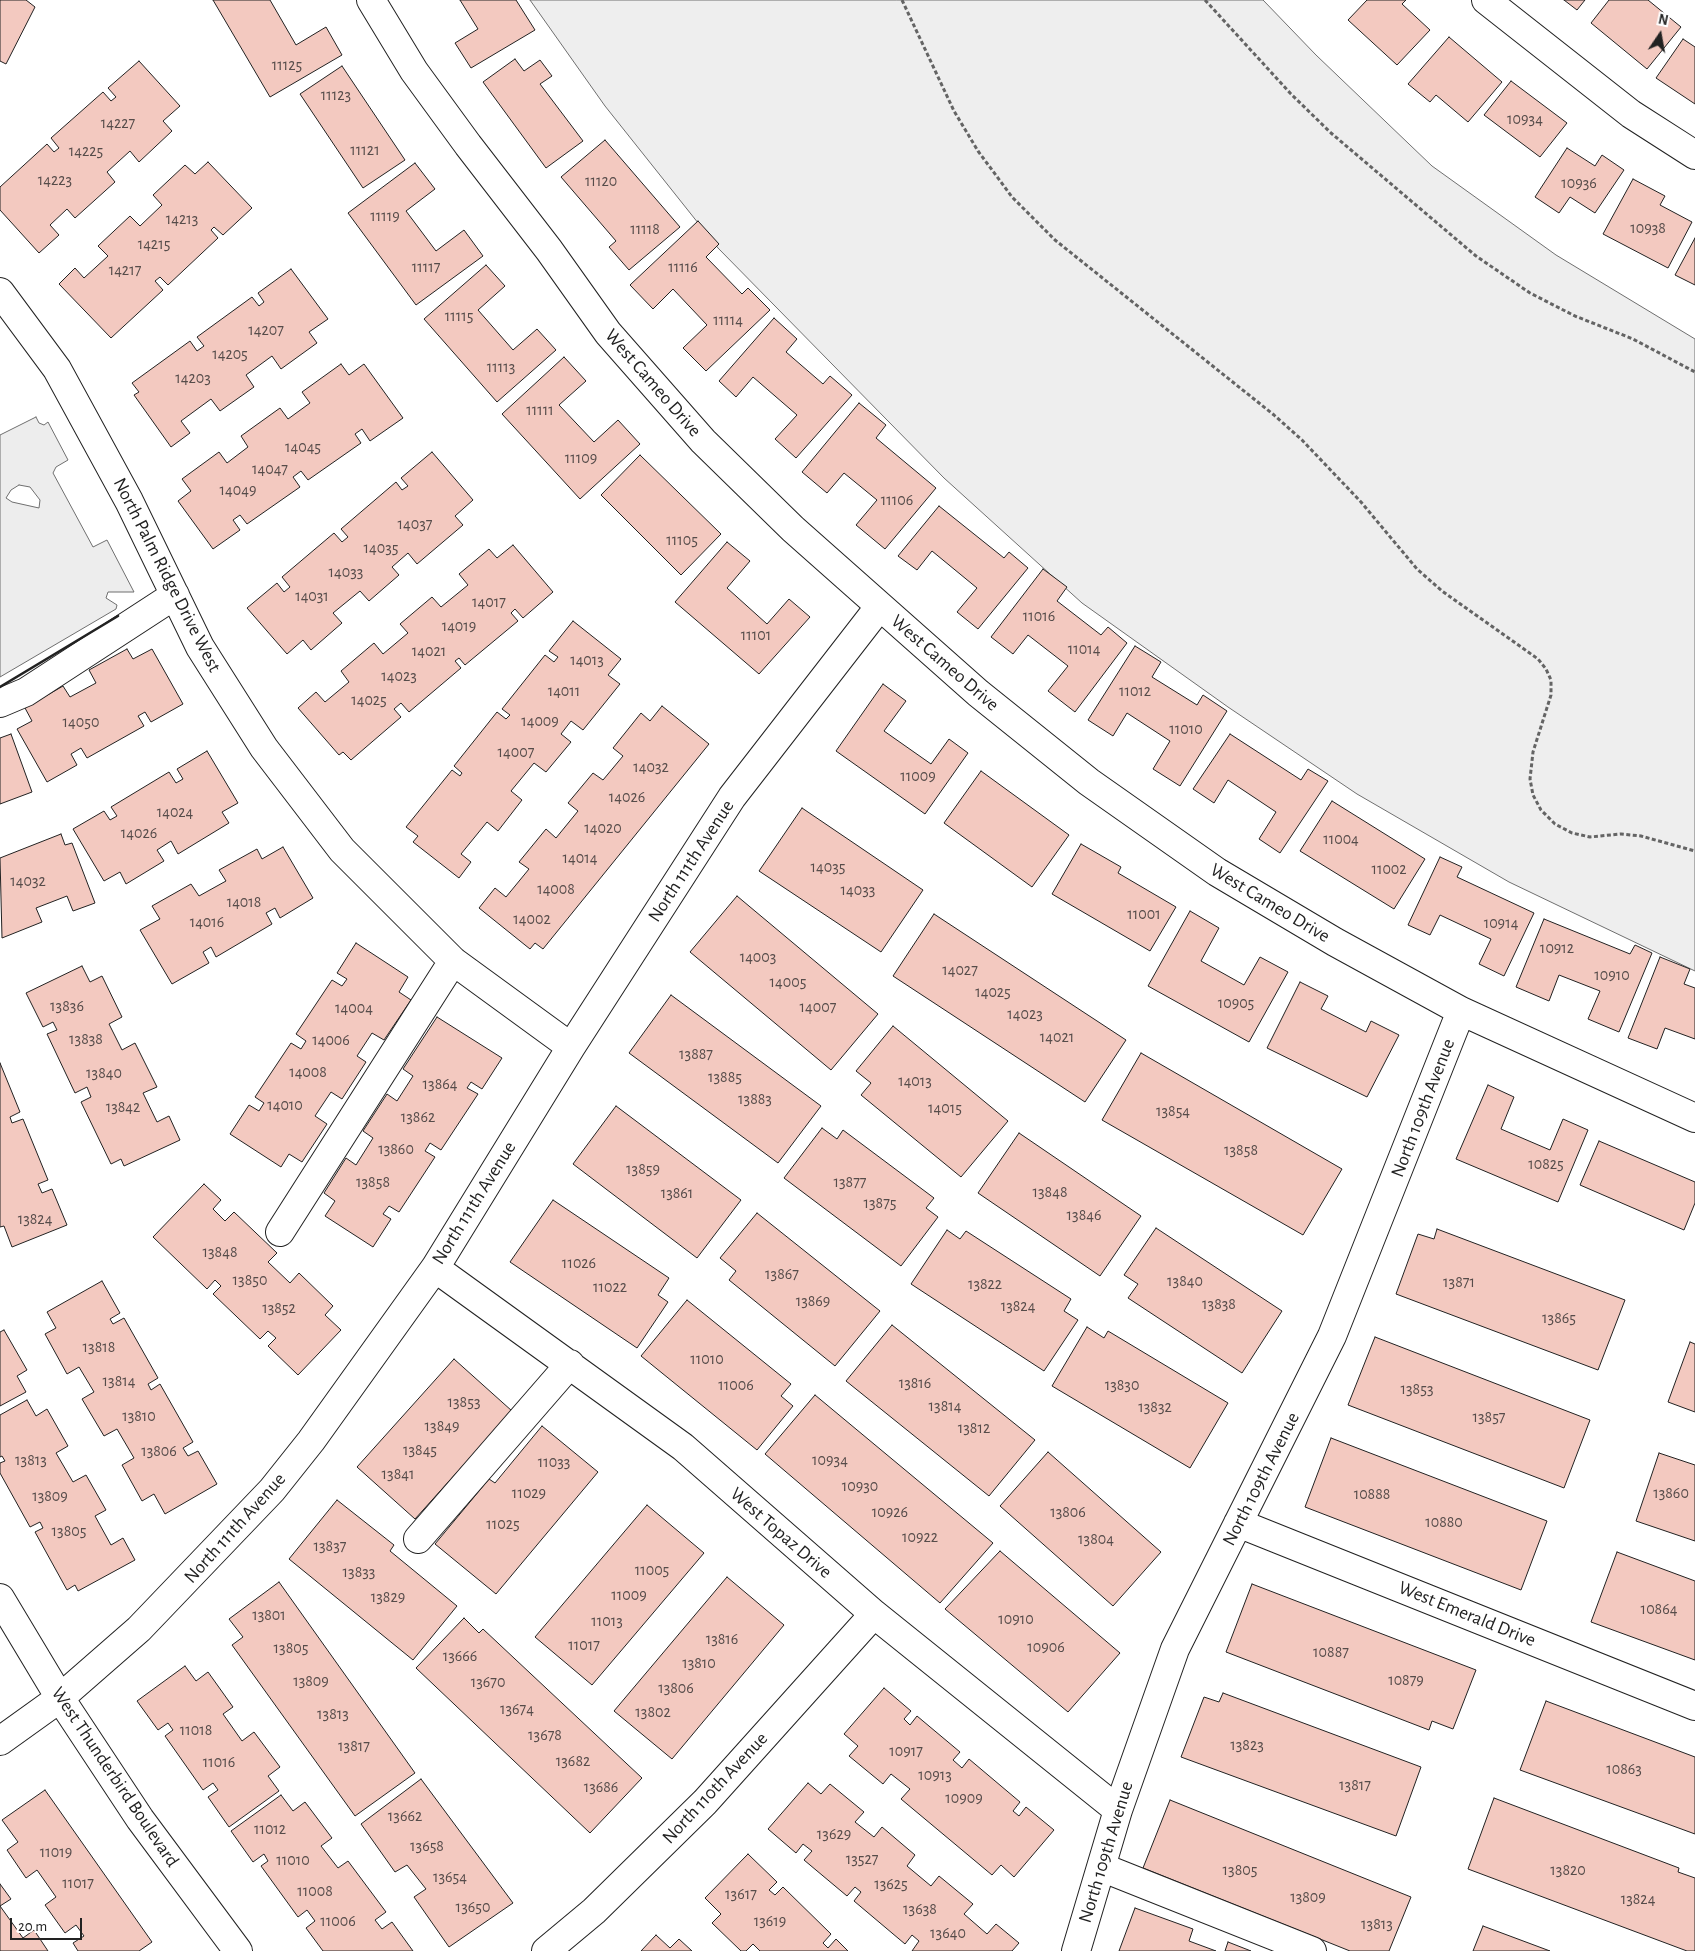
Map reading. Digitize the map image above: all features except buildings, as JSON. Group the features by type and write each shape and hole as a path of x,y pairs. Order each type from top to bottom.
{"street":[{"name":"West Cameo Drive","path":"371,0 414,71 549,250 608,332 703,441 793,529 978,693 1089,782 1217,872 1335,942 1461,1011 1695,1118"},
{"path":"1486,0 1631,114 1695,155"},
{"name":"North Palm Ridge Drive West","path":"0,292 57,369 129,501 200,648 264,748 342,850 453,961 571,1047"},
{"path":"0,703 26,692 175,595"},
{"name":"North 111th Avenue","path":"0,1741 60,1698 139,1629 272,1490 312,1441 435,1268 571,1047 732,797 880,606"},
{"path":"280,1232 453,961"},
{"name":"North 109th Avenue","path":"1076,1951 1118,1810 1175,1649 1332,1336 1461,1011"},
{"name":"West Topaz Drive","path":"435,1268 683,1447 874,1614 1118,1810"},
{"path":"418,1539 570,1364"},
{"name":"West Emerald Drive","path":"1238,1523 1695,1706"},
{"name":"West Thunderbird Boulevard","path":"0,1598 60,1698 140,1819 238,1951"},
{"name":"North 110th Avenue","path":"546,1951 594,1911 705,1802 874,1614"},
{"path":"1101,1867 1312,1951"}],"path":[{"path":"902,0 954,111 978,151 1012,197 1055,240 1302,440 1362,502 1417,569 1538,659 1546,669 1551,680 1552,695 1533,752 1530,779 1533,795 1541,810 1555,824 1572,833 1590,837 1621,834 1641,836 1695,852"},
{"path":"1205,0 1290,94 1331,133 1476,256 1530,293 1575,316 1633,339 1695,372"}],"shaded area":[{"path":"530,0 1263,0 1316,55 1432,166 1556,255 1695,339 1695,971 1509,882 1357,794 1228,707 1082,603 944,478 718,248 605,106"},
{"path":"36,417 39,423 44,425 48,422 68,460 56,467 53,473 93,547 107,540 134,592 108,592 106,598 117,605 116,609 0,677 0,435","holes":["19,485 30,487 40,500 39,508 12,502 6,498 11,490"]}],"wall":[{"path":"0,687 118,616"}]}
